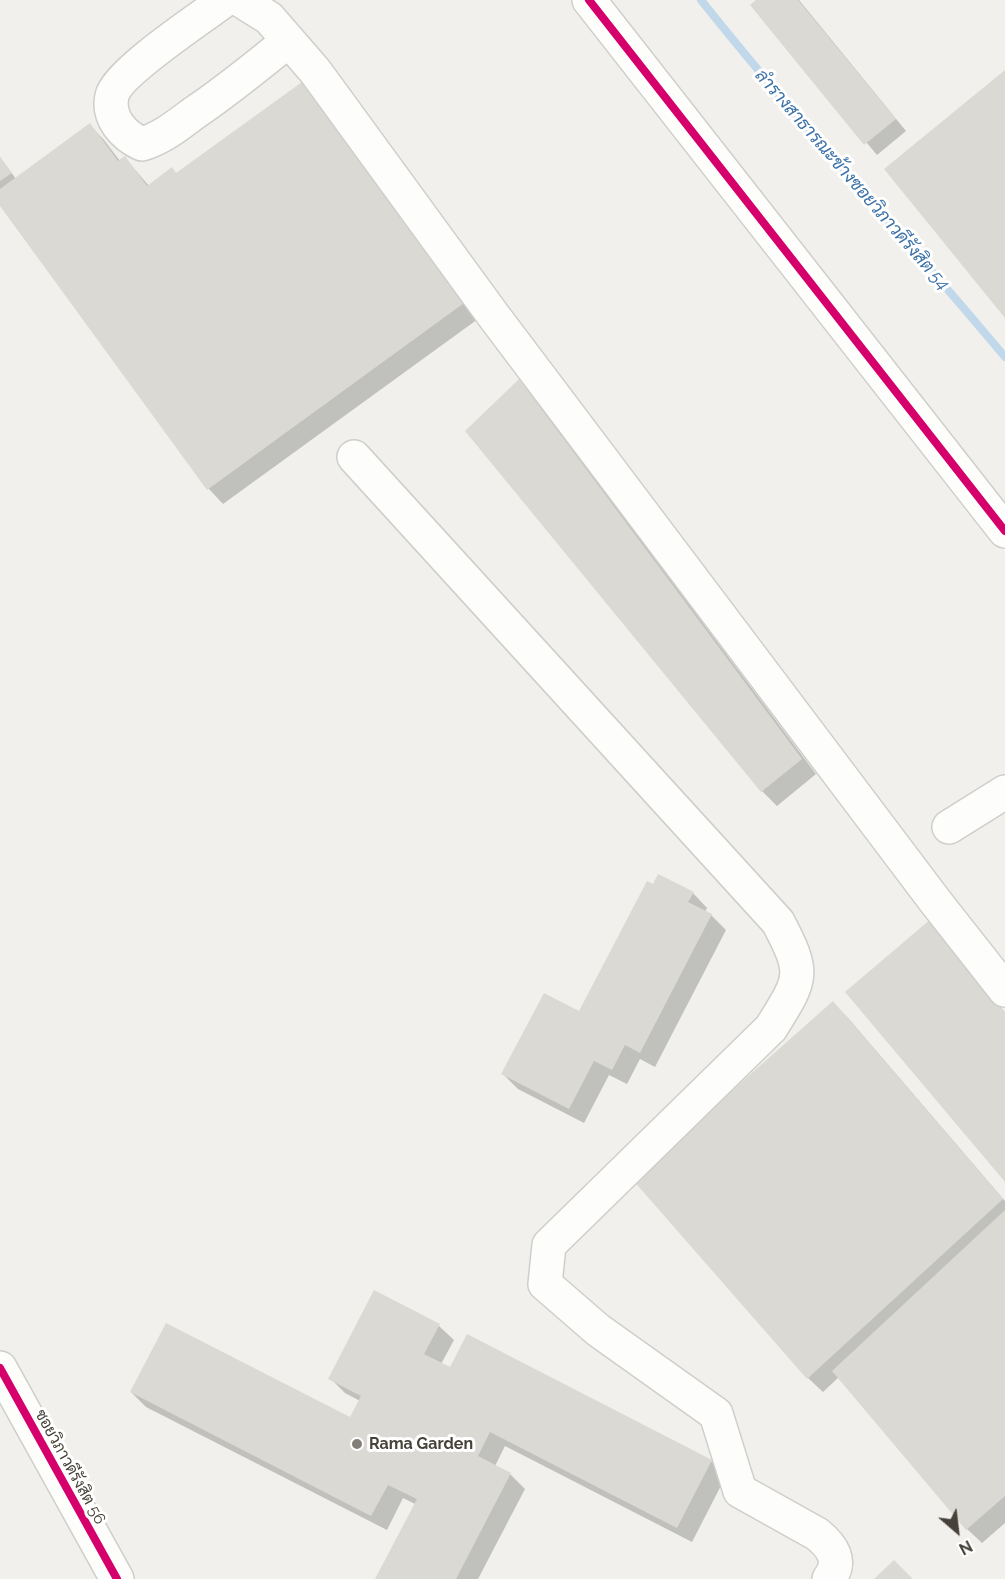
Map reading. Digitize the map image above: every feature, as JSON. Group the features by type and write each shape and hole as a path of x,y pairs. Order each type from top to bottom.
{"street":[{"path":"225,0 128,73 112,95 112,108 116,122 131,139 142,144 160,137 232,87 288,41"},
{"path":"240,0 269,18 315,71 500,324 928,892 1005,990"},
{"path":"590,0 1005,531"},
{"path":"354,457 778,922 793,950 798,977 793,992 771,1028 549,1245 545,1284 598,1330 716,1414 740,1491 817,1534 828,1543 835,1556 836,1566 829,1579"},
{"path":"949,827 1005,792"},
{"name":"ซอยวิภาวดีรังสิต 56","path":"0,1368 117,1579"}],"building":[{"path":"756,0 798,0 896,119 864,145 750,5"},
{"path":"1005,70 1005,318 884,169"},
{"path":"302,82 464,303 207,490 0,206 0,189 90,123 118,161 125,156 147,186 172,167 176,173"},
{"path":"0,157 12,173 0,181"},
{"path":"519,379 802,759 761,792 465,431"},
{"path":"658,874 694,892 688,902 712,914 640,1053 625,1045 612,1070 594,1061 569,1109 501,1074 544,993 579,1011 647,881 653,884"},
{"path":"932,918 1005,1012 1005,1182 845,992"},
{"path":"833,1001 1003,1199 807,1379 632,1179"},
{"path":"1005,1210 1005,1496 966,1530 832,1371"},
{"name":"Rama Garden","path":"374,1290 440,1324 424,1354 450,1367 467,1334 712,1460 677,1528 490,1432 478,1456 511,1473 456,1579 375,1579 417,1499 388,1485 371,1516 130,1392 166,1323 350,1417 361,1396 328,1379"},
{"path":"894,1560 913,1579 874,1579"}],"waterway":[{"name":"ลำรางสาธารณะข้างซอยวิภาวดีรังสิต 54","path":"701,0 775,90 1005,357"}],"cycle path":[{"path":"589,0 1005,531"},
{"path":"0,1368 117,1579"}],"place":[{"name":"Rama Garden","path":"357,1444"}]}
